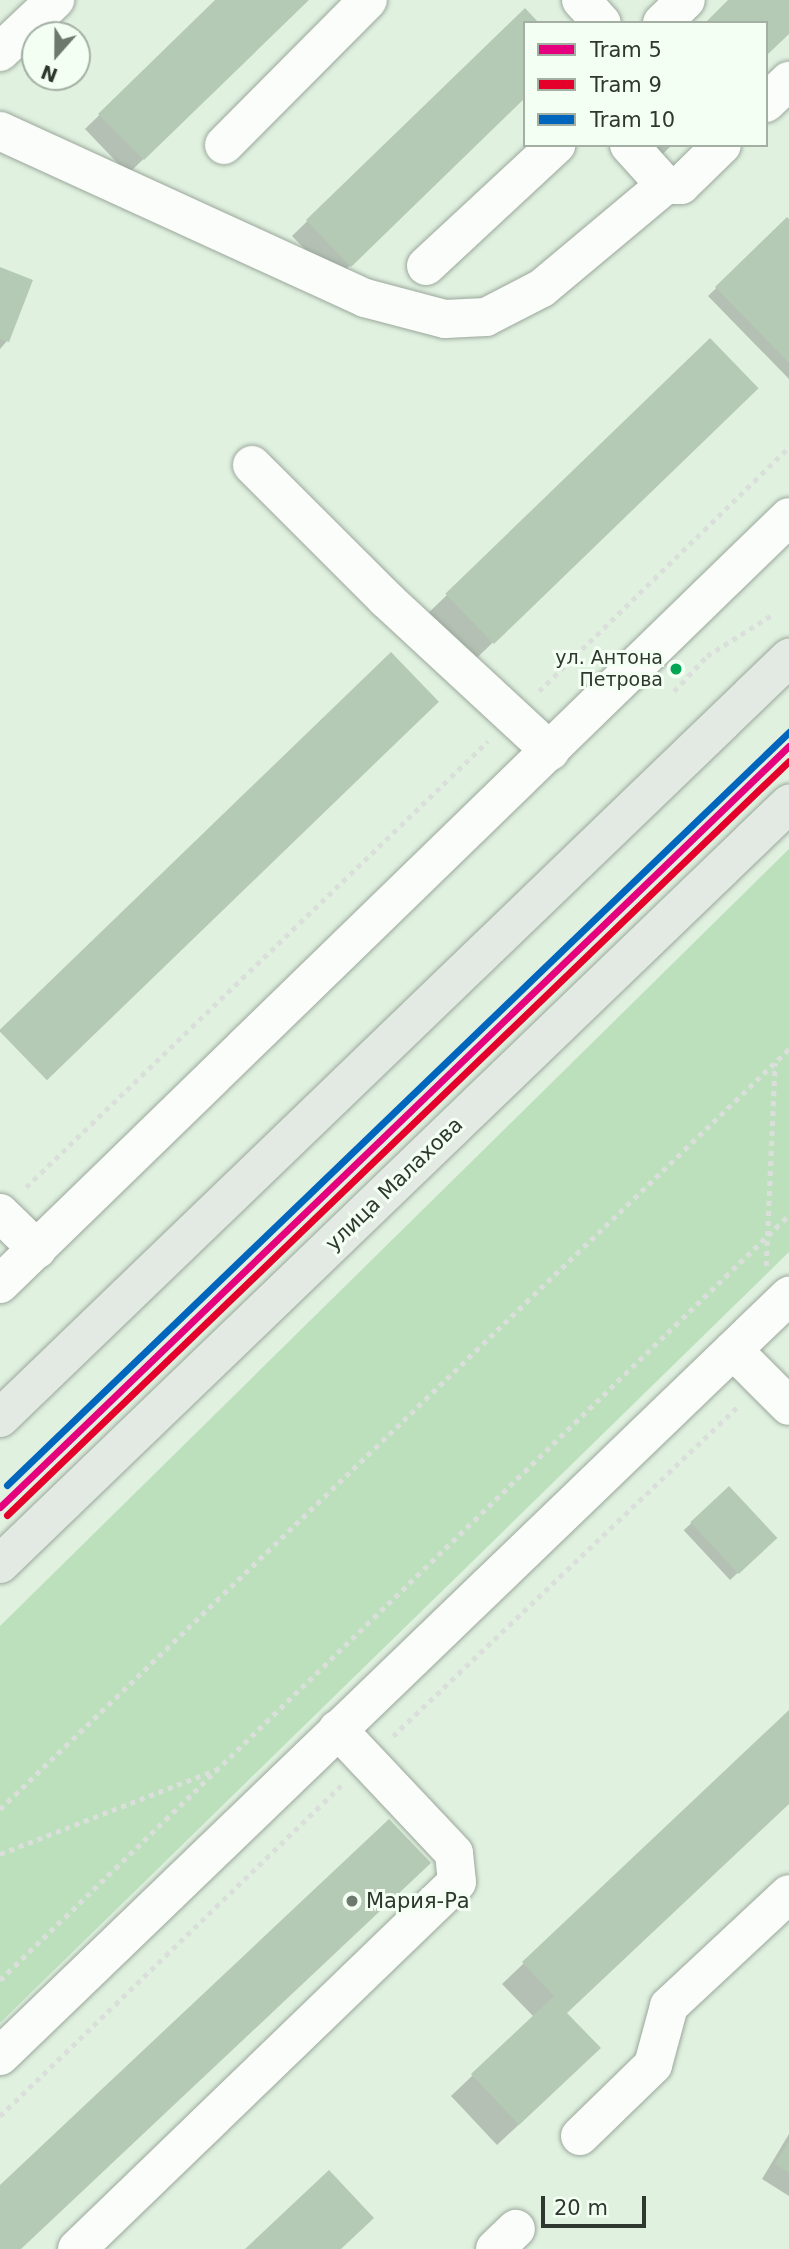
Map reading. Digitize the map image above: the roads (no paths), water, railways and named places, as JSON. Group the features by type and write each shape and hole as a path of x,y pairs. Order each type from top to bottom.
{"main road":[{"path":"0,1419 789,658"},
{"name":"улица Малахова","path":"0,1564 789,804"}],"street":[{"path":"0,52 55,0"},
{"path":"224,145 368,0"},
{"path":"581,0 600,21"},
{"path":"664,21 686,0"},
{"path":"768,101 789,81"},
{"path":"0,131 365,298 445,319 486,317 542,288 665,185 681,185 720,147"},
{"path":"426,266 554,147"},
{"path":"631,147 665,185"},
{"path":"252,465 386,599 515,715 550,751"},
{"path":"0,1284 789,517"},
{"path":"10,1203 37,1249"},
{"path":"0,2056 733,1350 778,1287"},
{"path":"733,1350 789,1406"},
{"path":"77,2249 457,1882 454,1853 337,1729"},
{"path":"580,2136 653,2065 670,2006 789,1894"}],"tram line":[{"name":"10","path":"7,1485 789,732"},
{"name":"5","path":"0,1507 789,746"},
{"name":"9","path":"7,1515 789,761"}],"place":[{"name":"ул. Антона Петрова","path":"676,669"},
{"name":"Мария-Ра","path":"352,1901"}]}
